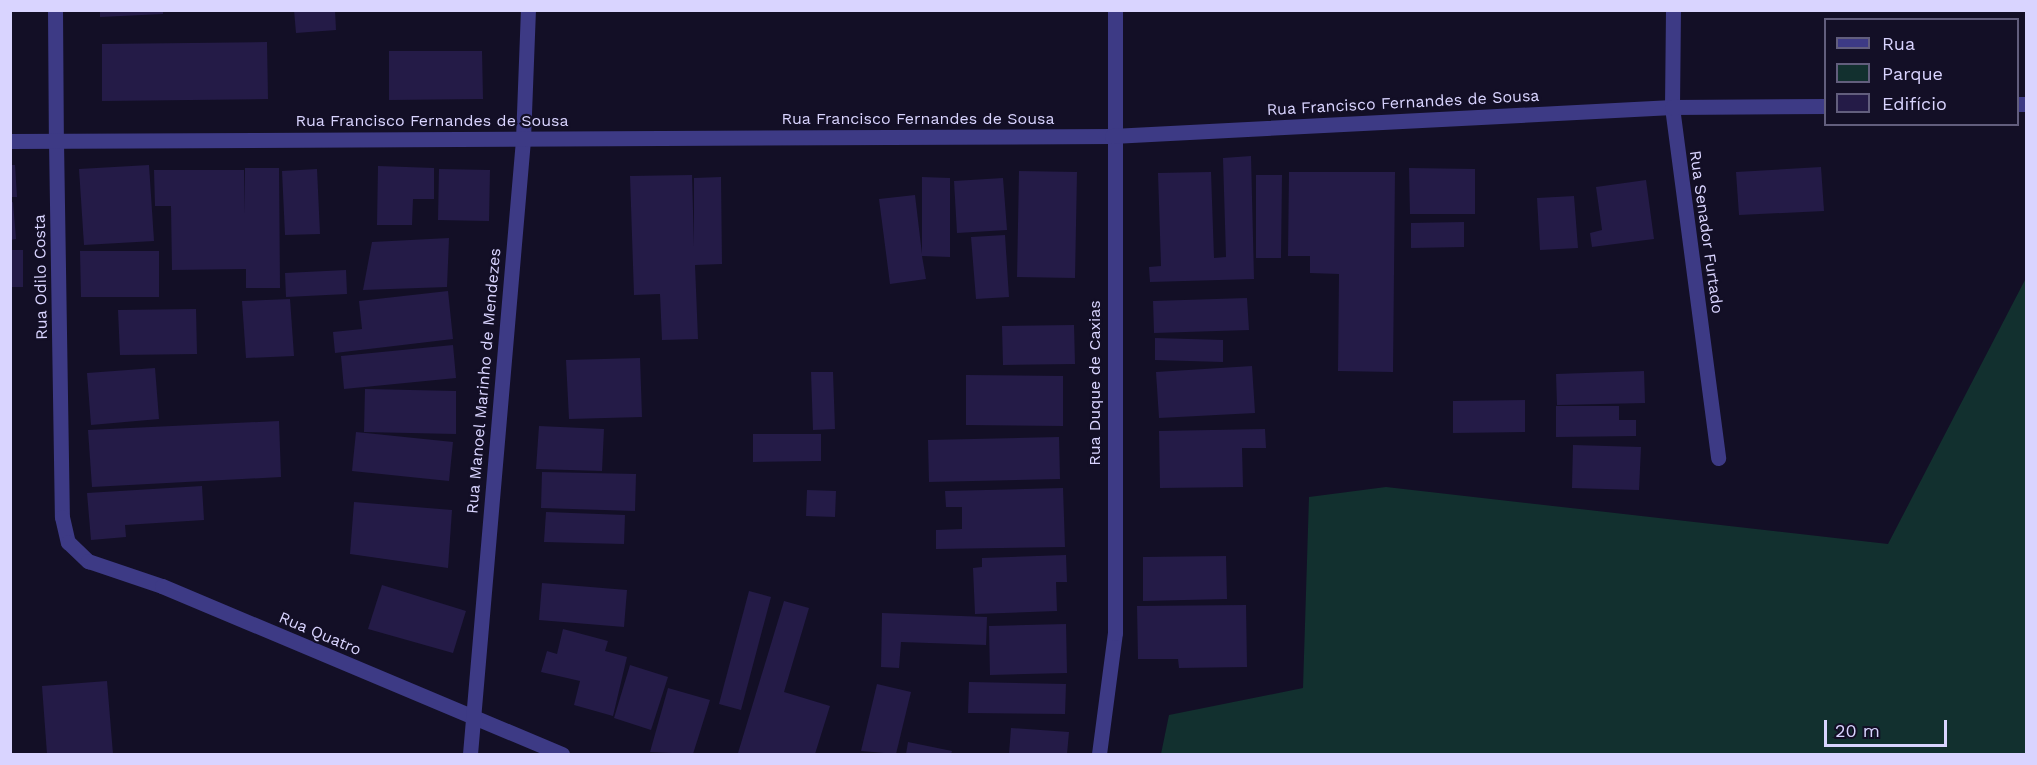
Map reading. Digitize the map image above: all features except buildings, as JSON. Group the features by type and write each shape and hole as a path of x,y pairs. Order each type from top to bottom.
{"street":[{"name":"Rua Odilo Costa","path":"55,10 62,517 68,542"},
{"name":"Rua Manoel Marinho de Mendezes","path":"470,754 523,139 528,10"},
{"name":"Rua Duque de Caxias","path":"1099,754 1115,633 1112,136 1115,10"},
{"name":"Rua Senador Furtado","path":"1673,10 1672,107 1718,458"},
{"name":"Rua Francisco Fernandes de Sousa","path":"10,141 1112,136 1672,107 1824,106"},
{"name":"Rua Quatro","path":"68,542 88,561 162,586 472,719 562,754"}],"green space":[{"path":"2026,278 2026,754 1161,754 1169,715 1303,688 1309,497 1386,487 1888,544"}]}
